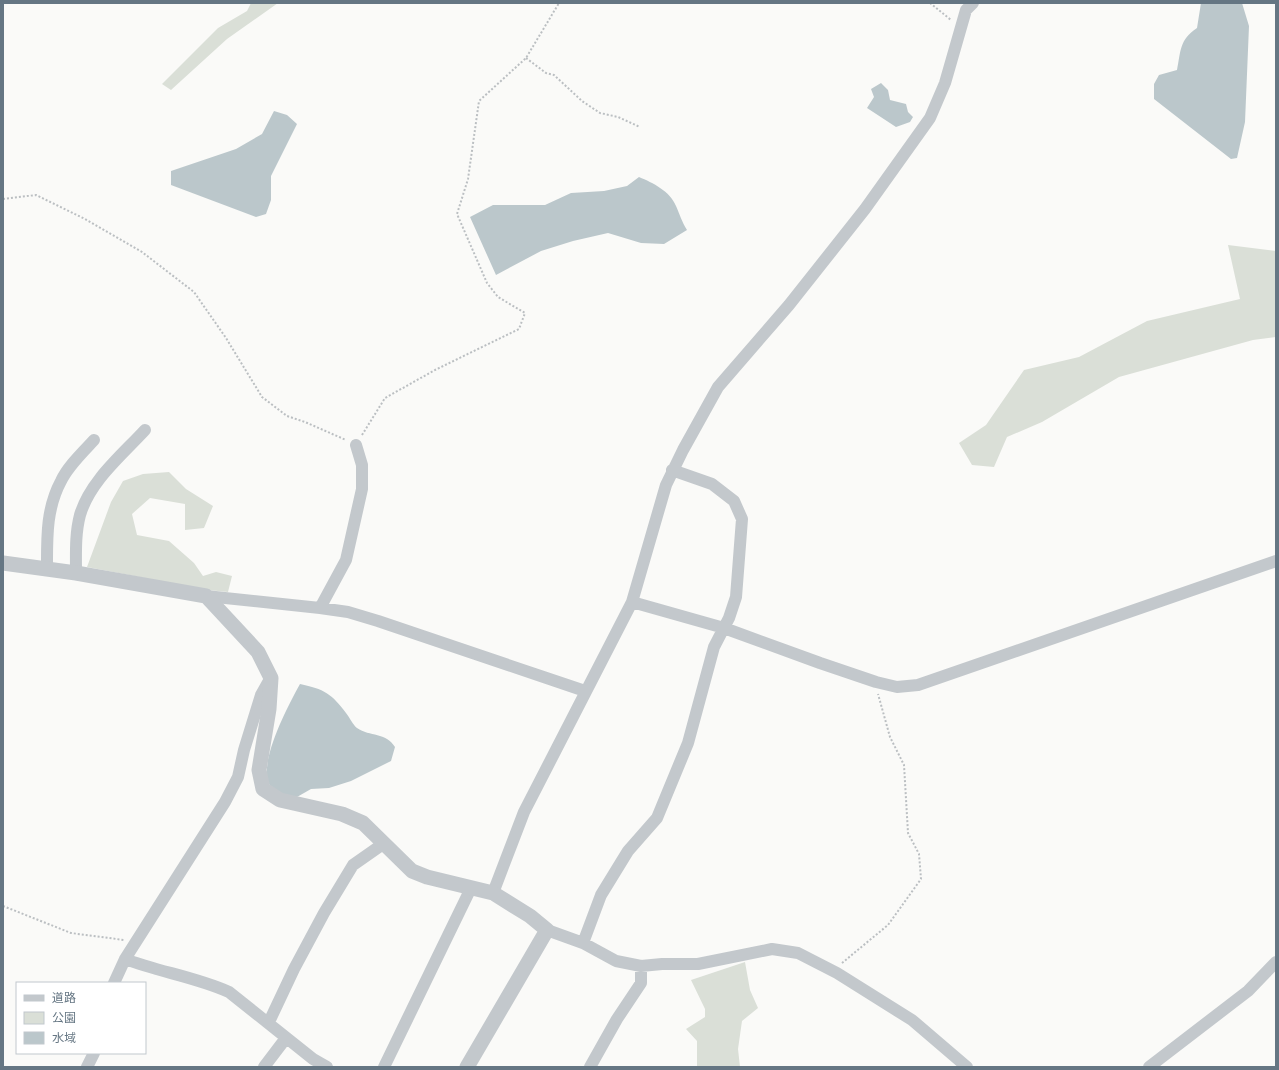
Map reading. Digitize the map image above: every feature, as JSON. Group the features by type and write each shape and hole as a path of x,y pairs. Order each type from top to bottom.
{"street":[{"path":"493,893 524,812 632,602 666,485 672,470 718,387 818,269 865,209 930,118 945,83 959,27 966,10 973,3"},
{"path":"76,573 80,514 100,477 145,430"},
{"path":"47,569 47,531 52,504 61,480 94,440"},
{"path":"320,608 346,560 362,489 362,465 356,444"},
{"path":"583,943 601,895 628,851 657,818 688,743 714,646 724,628 736,596 742,519 734,501 712,484 672,470"},
{"path":"632,602 724,628 876,682 897,687 918,685 1276,561"},
{"path":"3,563 76,573 206,596 348,612 585,691"},
{"path":"206,596 258,652 271,678 269,708 259,770 263,789 280,800 342,814 363,823 412,871 427,877 493,893 530,916 547,930 583,943 616,961 640,966 662,964 698,964 772,948 798,953 837,973 912,1020 967,1067"},
{"path":"114,982 125,959 137,942 238,777 244,750 261,695 271,678"},
{"path":"269,1022 294,969 324,913 353,865 383,844"},
{"path":"384,1067 471,888"},
{"path":"467,1067 547,930"},
{"path":"125,959 152,969 214,985 229,992 269,1022 286,1038 313,1059 327,1067"},
{"path":"1149,1067 1248,991 1276,962"},
{"path":"590,1067 617,1019 641,983 640,966"},
{"path":"264,1067 286,1038"},
{"path":"87,1067 94,1054"}],"path":[{"path":"3,199 36,195 84,218 142,252 194,292 226,338 262,397 287,416 305,422 356,444 385,398 435,370 519,329 525,313 498,297 488,283 457,214 468,179 479,101 526,58 559,3"},
{"path":"930,3 959,27"},
{"path":"526,58 546,73 554,75 582,101 600,113 618,116 640,127"},
{"path":"837,973 842,962 888,926 921,879 919,854 908,833 904,765 890,737 876,682"},
{"path":"3,906 71,933 137,942"}],"green space":[{"path":"251,3 278,3 227,39 171,90 162,84 218,28 247,11"},
{"path":"1228,245 1276,251 1276,337 1253,340 1119,377 1042,422 1007,437 994,467 972,465 959,443 986,425 1024,370 1079,357 1147,321 1240,299"},
{"path":"169,472 186,489 213,506 204,528 185,530 185,504 150,498 132,514 137,535 169,541 194,563 203,576 216,572 232,576 228,592 208,590 87,567 111,502 123,481 143,474"},
{"path":"745,962 750,990 758,1008 742,1021 738,1049 740,1067 697,1067 697,1041 686,1029 705,1017 705,1009 691,980"}],"water":[{"path":"1201,3 1242,3 1249,26 1245,122 1237,158 1231,159 1154,99 1154,84 1159,75 1177,70 1182,46 1191,32 1197,28"},
{"path":"881,83 888,90 890,100 906,104 908,112 913,117 910,122 896,127 867,108 874,97 871,89"},
{"path":"274,111 287,115 297,124 271,176 271,200 266,214 256,217 171,185 171,171 236,149 262,134"},
{"path":"639,177 655,185 670,196 687,230 664,244 641,243 608,233 573,241 541,251 496,275 470,217 493,205 545,205 571,193 604,191 627,186"},
{"path":"300,684 327,693 336,701 357,728 367,733 387,739 391,742 395,747 391,761 351,781 329,788 311,789 297,797 283,794 271,787 267,778 267,765 270,751 282,720"}]}
